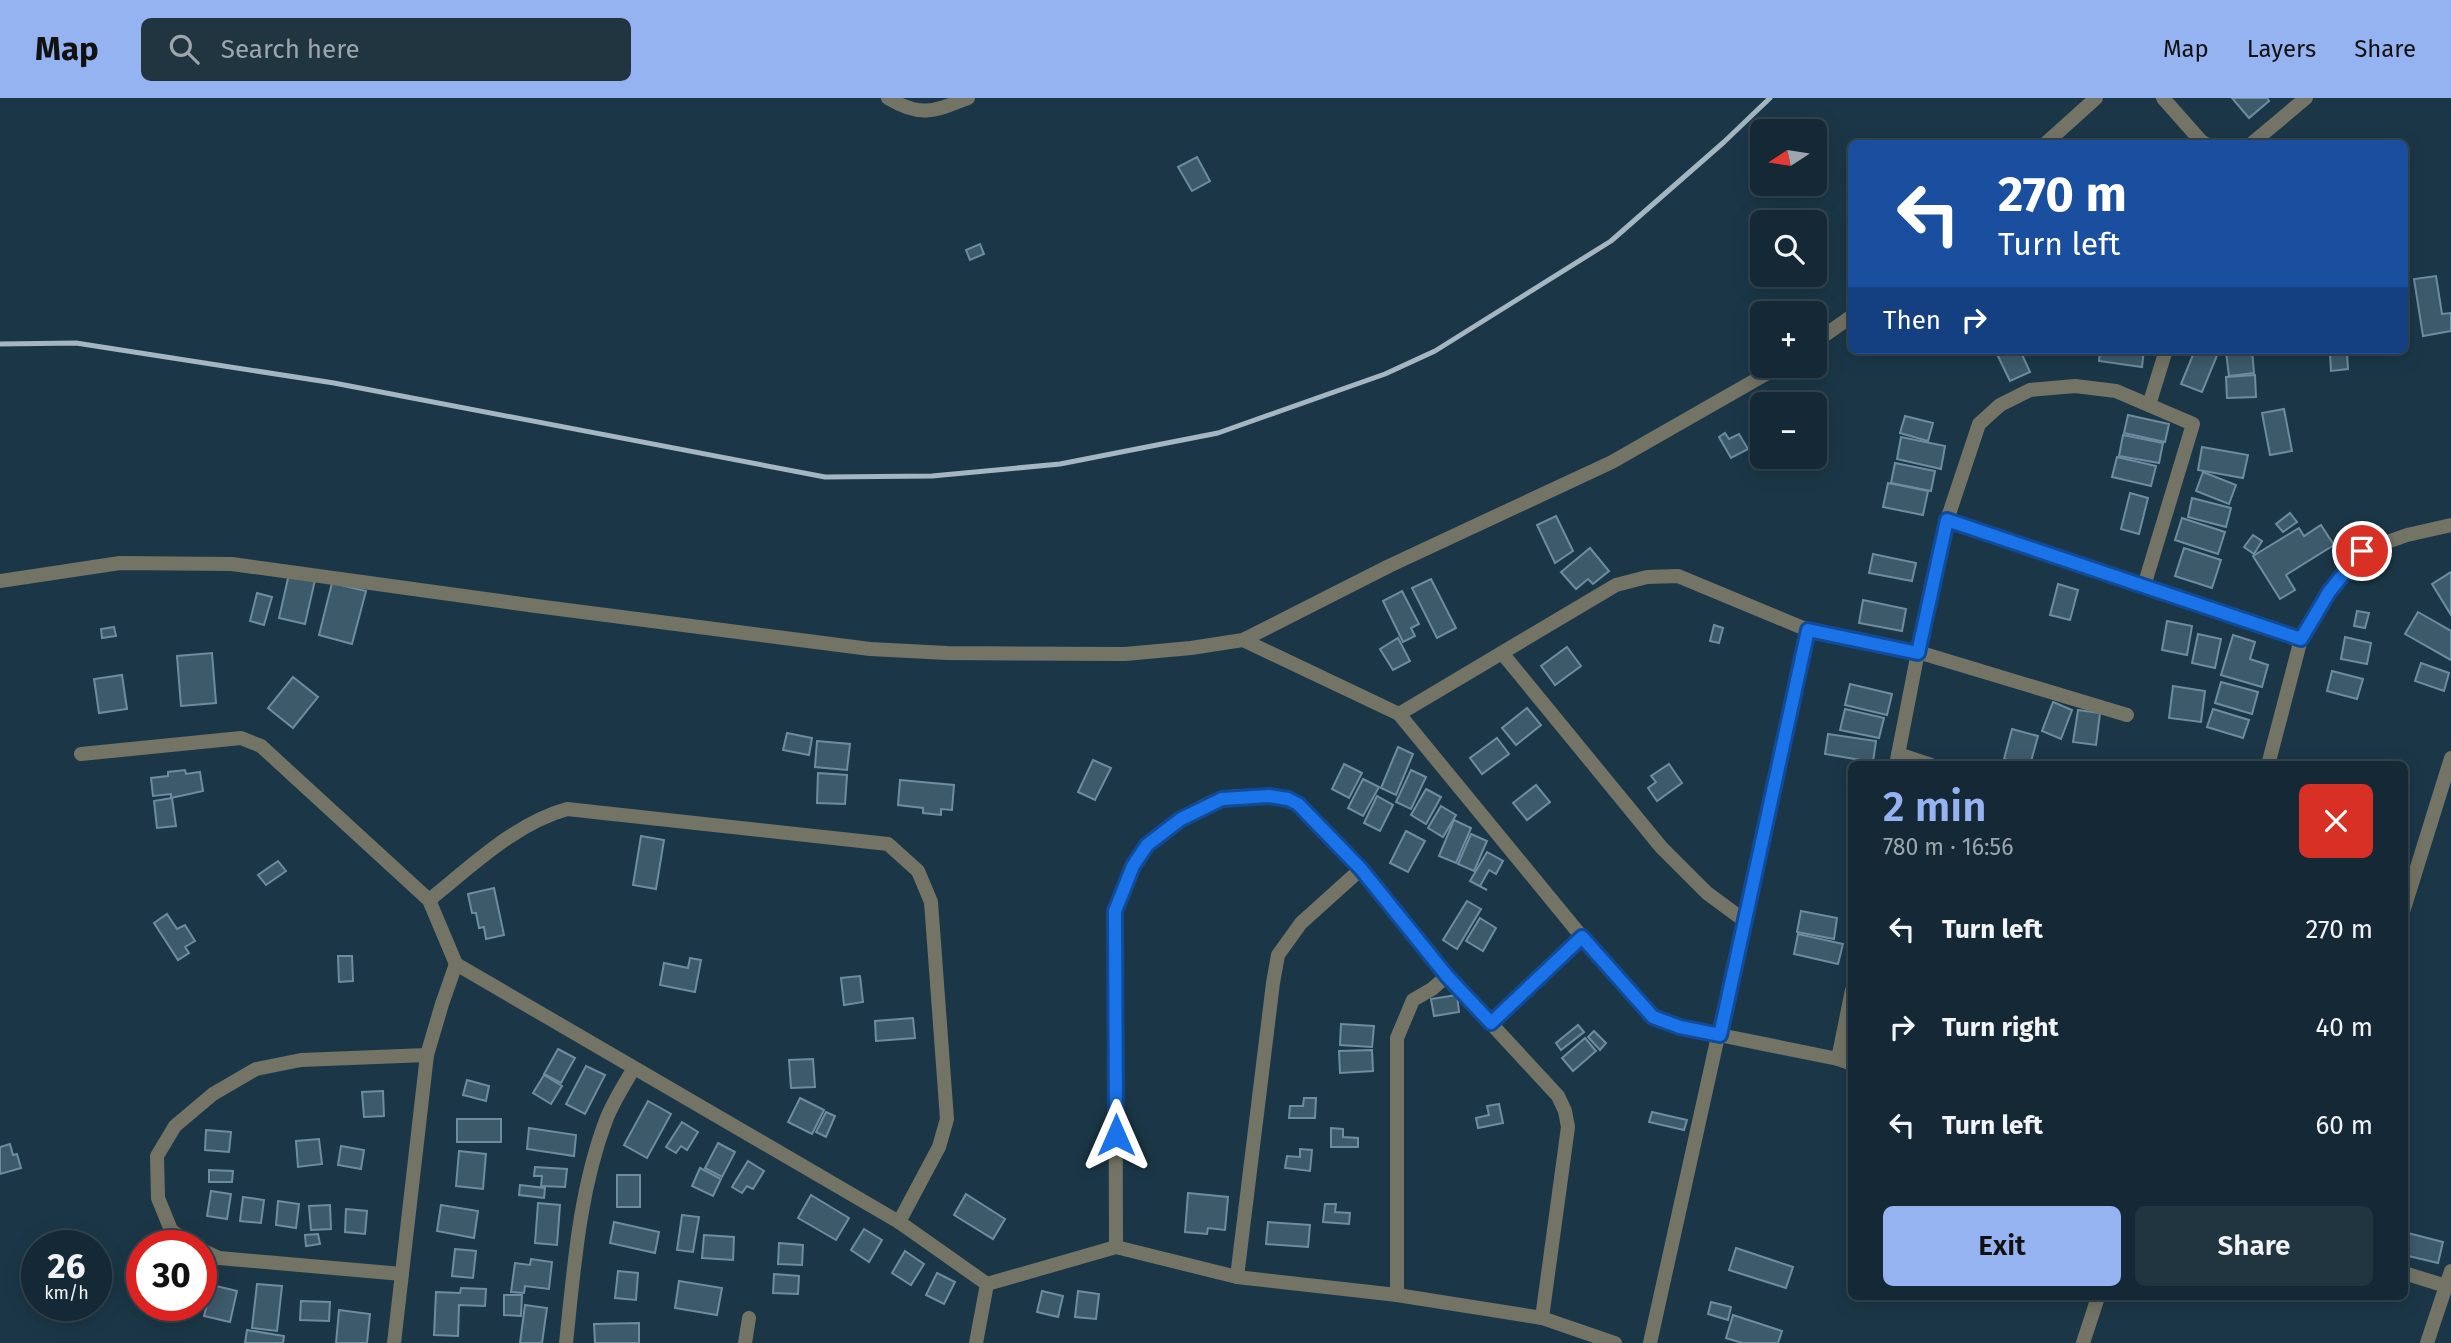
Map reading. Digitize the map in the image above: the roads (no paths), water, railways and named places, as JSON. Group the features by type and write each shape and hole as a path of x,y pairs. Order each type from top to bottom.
{"street":[{"path":"888,98 924,112 968,98"},
{"path":"2049,140 2096,98"},
{"path":"2162,98 2199,140"},
{"path":"2256,140 2306,98"},
{"path":"1827,334 1848,319"},
{"path":"2149,405 2165,354"},
{"path":"0,581 120,563 232,564 870,649 947,653 1125,654 1243,640 1389,566 1612,462 1759,378"},
{"path":"1897,760 1947,520 1979,424 2000,405 2030,390 2075,386 2116,391 2193,424 2144,586"},
{"path":"1947,520 2301,639"},
{"path":"2269,761 2301,639 2329,592 2362,551 2407,535 2451,525"},
{"path":"1399,714 1616,585 1647,577 1678,576 1808,630 1918,653 2127,715"},
{"path":"1650,1343 1808,630"},
{"path":"1243,640 1399,714 1582,937 1653,1017 1680,1027 1845,1062 1848,1031"},
{"path":"1502,653 1661,847 1707,893 1745,921"},
{"path":"81,754 241,738 261,746 429,900 456,964 899,1222 987,1284"},
{"path":"2408,896 2451,758"},
{"path":"1116,1247 1115,911 1133,866 1147,845 1181,819 1222,799 1269,796 1288,799 1298,804 1361,869 1447,976 1558,1096 1565,1111 1567,1127 1542,1318"},
{"path":"429,900 512,835 543,816 567,809 888,845 918,871 931,902 947,1119 939,1147 899,1222"},
{"path":"1237,1277 1271,996 1279,954 1301,923 1361,869"},
{"path":"1491,1023 1582,937"},
{"path":"395,1343 427,1055 456,964"},
{"path":"1397,1295 1397,1038 1413,1000 1447,976"},
{"path":"171,1230 158,1198 157,1156 175,1126 213,1094 256,1069 301,1060 427,1055"},
{"path":"566,1343 578,1225 590,1171 607,1118 634,1068"},
{"path":"987,1284 1116,1247 1237,1277 1397,1295 1542,1318 1615,1343"},
{"path":"217,1257 402,1274"},
{"path":"2427,1343 2451,1271"},
{"path":"2408,1274 2446,1286"},
{"path":"976,1343 987,1284"},
{"path":"2083,1343 2097,1300"},
{"path":"745,1343 749,1318"}],"railway":[{"path":"0,344 76,343 334,383 825,477 932,476 1060,464 1218,433 1385,374 1435,351 1611,241 1770,98"}]}
